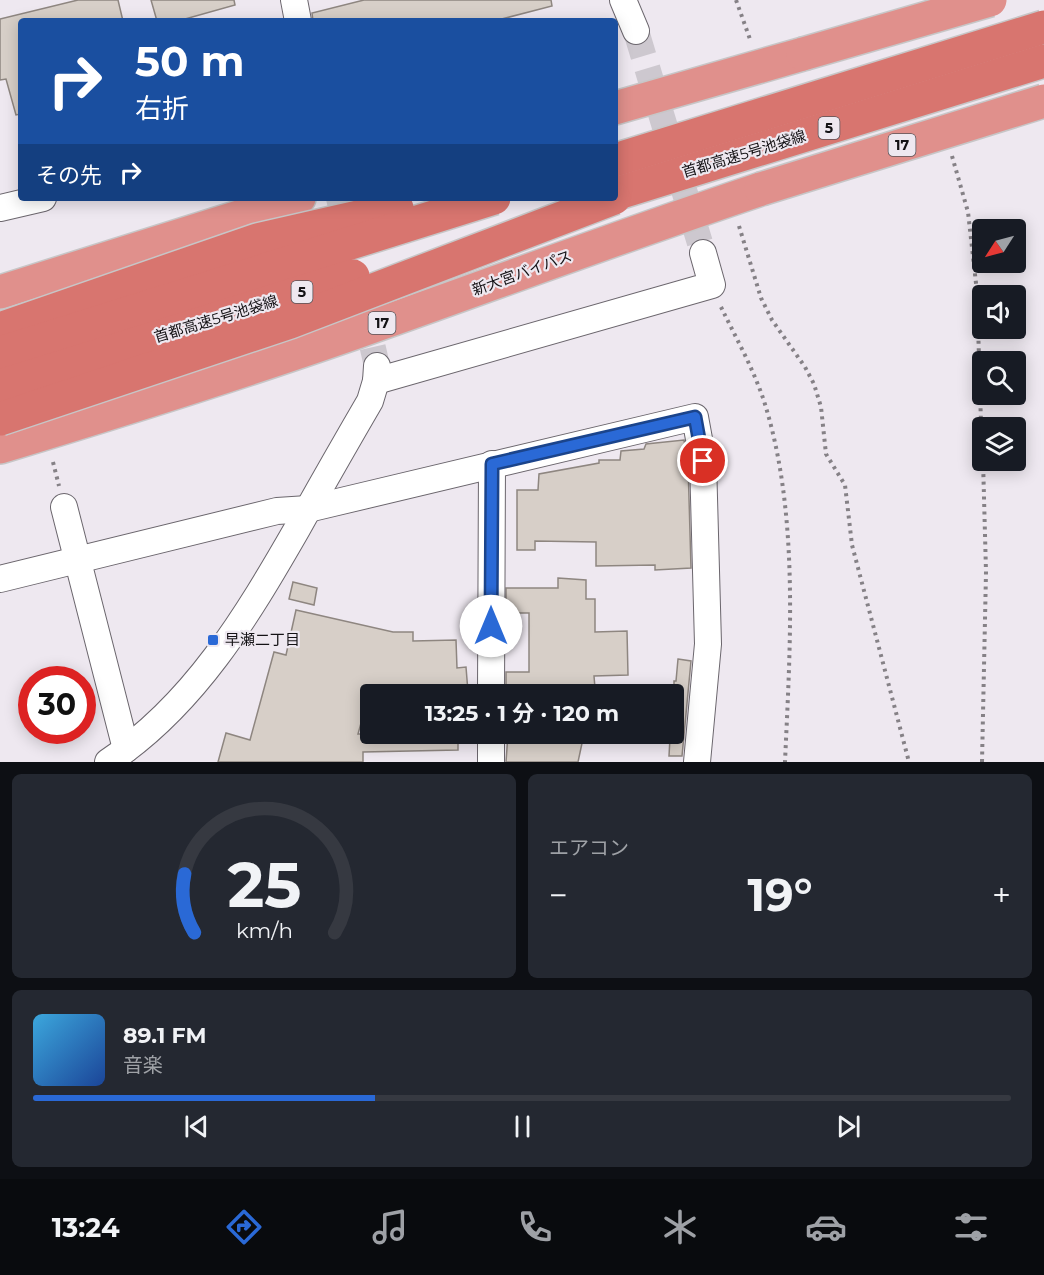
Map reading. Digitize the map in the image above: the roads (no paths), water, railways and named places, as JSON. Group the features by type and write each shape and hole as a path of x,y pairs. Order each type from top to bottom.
{"highway":[{"path":"618,107 990,0"},
{"name":"5","path":"618,159 1044,27"},
{"name":"首都高速5号池袋線","path":"618,195 1044,61"},
{"name":"新大宮バイパス","path":"0,447 207,383 761,189 1044,101"},
{"path":"0,292 289,201"},
{"path":"0,329 257,240 427,201"},
{"name":"5","path":"0,353 484,201"},
{"name":"首都高速5号池袋線","path":"0,386 594,201"},
{"name":"首都高速5号池袋線","path":"0,419 290,322 602,201"}],"street":[{"path":"294,0 297,18"},
{"path":"623,0 636,31"},
{"path":"2,201 18,200"},
{"path":"116,759 174,706 225,647 252,606 370,401 377,373 712,285 703,253"},
{"path":"0,579 277,511 308,508 695,417 703,461 708,644 698,762"},
{"path":"491,684 492,464"},
{"path":"64,507 78,561 116,759"},
{"path":"491,744 491,762"}],"tunnel":[{"path":"636,31 703,253"},
{"path":"340,201 348,239"},
{"path":"364,309 377,366"}],"place":[{"name":"早瀬二丁目","path":"213,640"}]}
